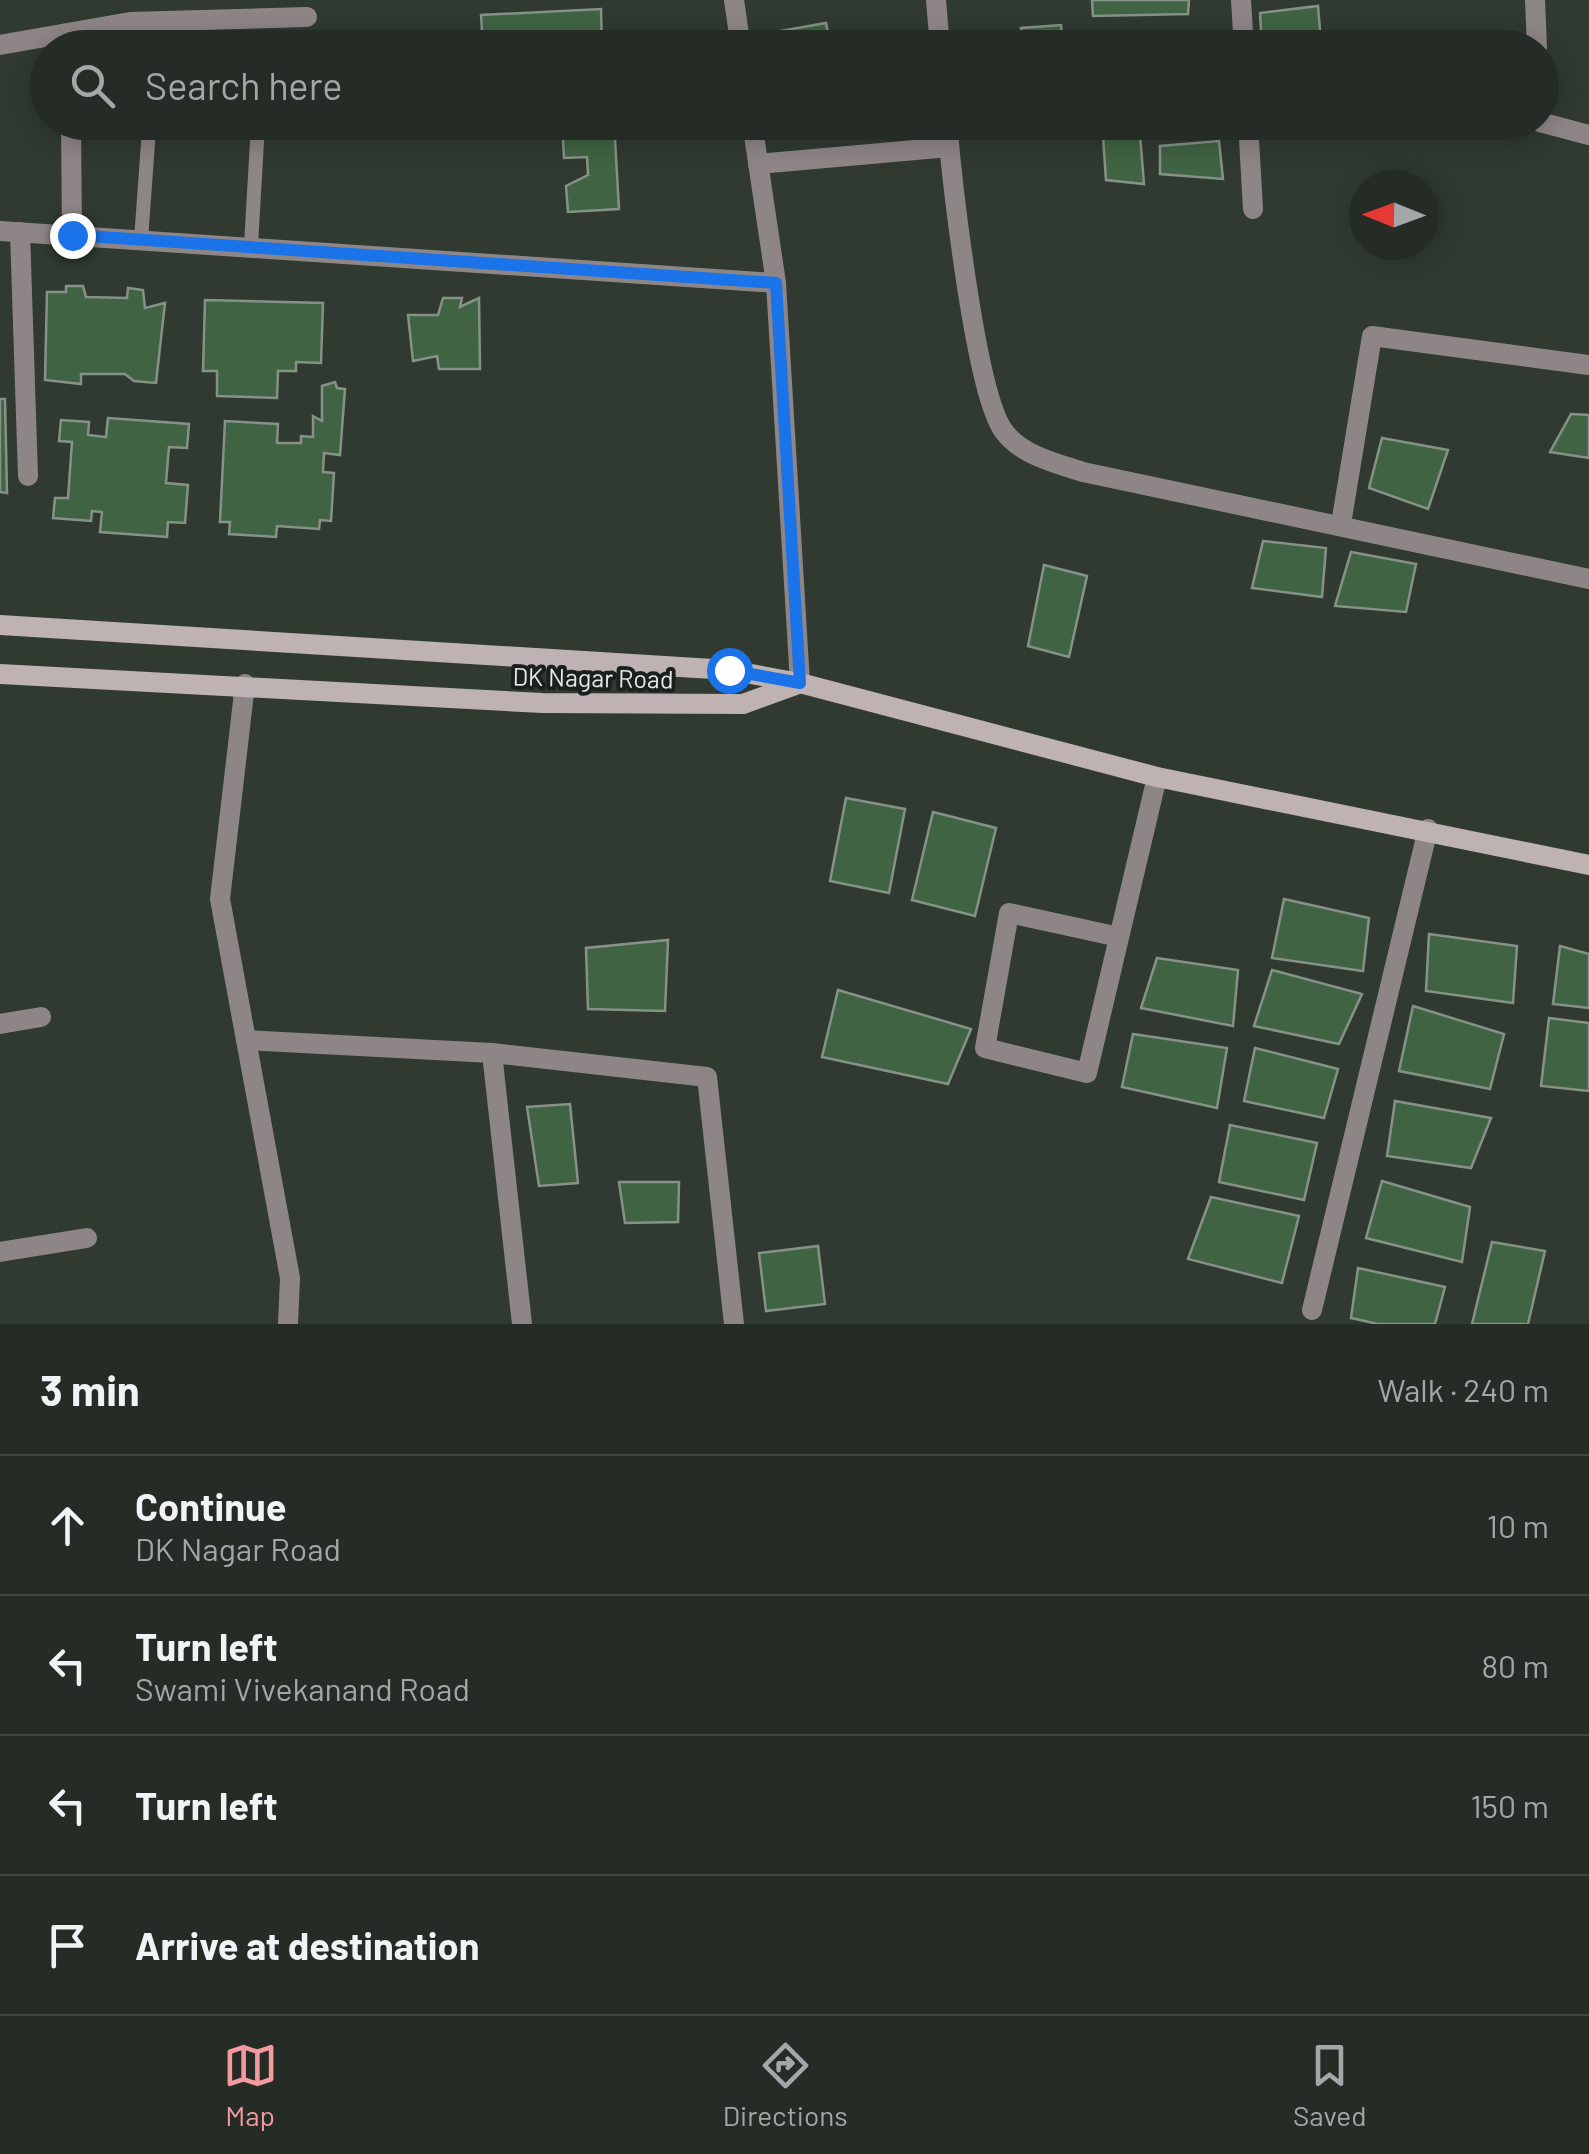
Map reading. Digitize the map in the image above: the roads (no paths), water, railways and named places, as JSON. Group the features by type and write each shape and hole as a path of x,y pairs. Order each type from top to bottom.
{"main road":[{"name":"DK Nagar Road","path":"0,625 729,670 800,683"},
{"name":"DK Nagar Road","path":"0,674 245,684 542,703 694,705 743,704 800,683"},
{"path":"800,683 1157,776 1589,865"}],"street":[{"path":"734,0 738,30"},
{"path":"936,0 938,30"},
{"path":"1241,0 1243,30"},
{"path":"1535,0 1536,30"},
{"path":"103,30 130,22 307,17"},
{"path":"0,45 30,43"},
{"path":"1559,127 1589,134"},
{"path":"70,140 72,235"},
{"path":"755,140 776,283 800,683"},
{"path":"948,140 983,376 1003,431 1037,457 1083,472 1589,579"},
{"path":"1249,140 1253,210"},
{"path":"758,164 948,146"},
{"path":"28,476 10,232 776,283"},
{"path":"1341,524 1372,336 1589,365"},
{"path":"245,684 220,899 290,1278 288,1324"},
{"path":"1119,937 1009,913 985,1048 1087,1073 1157,776"},
{"path":"1312,1310 1428,829"},
{"path":"0,1024 41,1017"},
{"path":"246,1040 492,1053 708,1078 734,1324"},
{"path":"492,1053 522,1324"},
{"path":"0,1252 87,1238"}],"lane":[{"path":"141,240 148,140"},
{"path":"251,246 257,140"}]}
